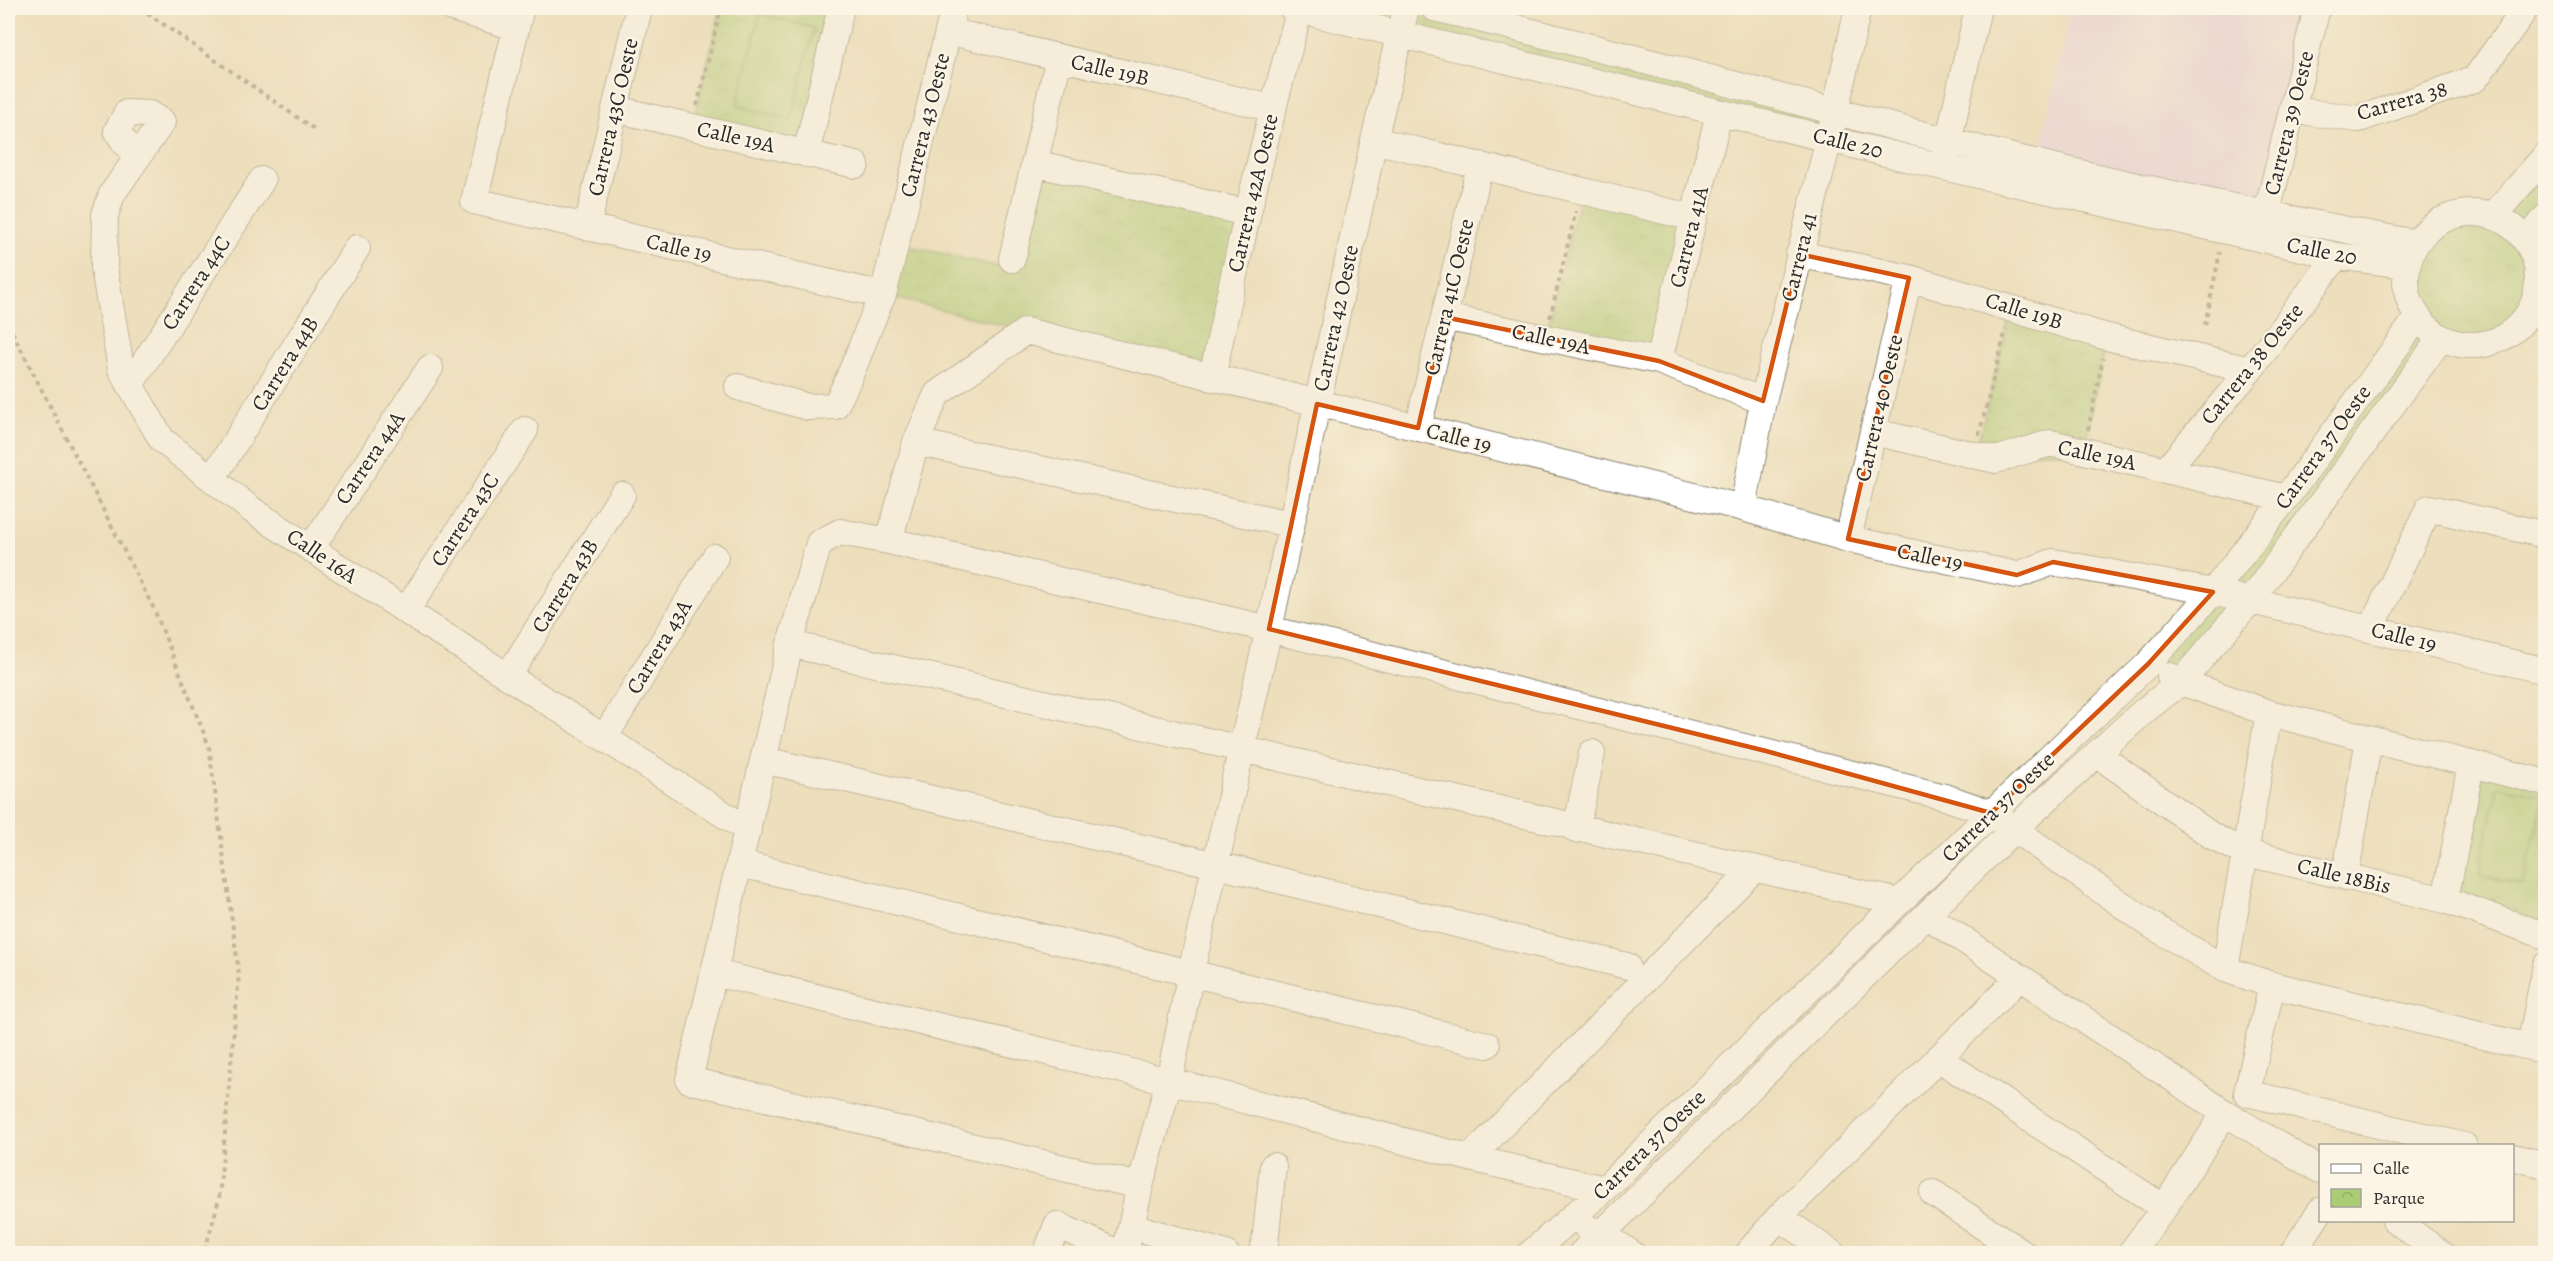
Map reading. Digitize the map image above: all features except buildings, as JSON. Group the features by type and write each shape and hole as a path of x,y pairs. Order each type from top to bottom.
{"street":[{"path":"452,8 519,17"},
{"name":"Carrera 43C Oeste","path":"587,227 639,8"},
{"path":"806,154 842,8"},
{"name":"Calle 20","path":"1296,8 1943,167 2224,231 2263,227 2337,256 2411,254"},
{"name":"Carrera 42A Oeste","path":"1212,378 1247,213 1296,8"},
{"name":"Carrera 42 Oeste","path":"1125,1254 1140,1186 1169,1081 1374,140 1406,8"},
{"name":"Calle 20","path":"1434,8 1519,17 1836,112 2263,227 2411,254"},
{"name":"Carrera 41","path":"1743,508 1763,400 1836,112 1858,8"},
{"path":"1943,167 1978,8"},
{"name":"Carrera 39 Oeste","path":"2263,227 2317,8"},
{"name":"Carrera 38","path":"2293,110 2359,119 2475,79 2526,8"},
{"name":"Calle 19","path":"519,17 474,201 883,295"},
{"name":"Calle 19B","path":"951,19 1059,57 1272,108"},
{"name":"Carrera 43 Oeste","path":"738,387 808,407 835,406 849,381 870,321 883,295 951,19"},
{"path":"1012,259 1059,57"},
{"name":"Calle 19A","path":"615,109 856,165"},
{"name":"Carrera 41A","path":"1659,361 1719,112"},
{"path":"1374,140 1694,218"},
{"name":"Calle 16A","path":"140,154 112,194 105,215 104,268 121,369 162,440 252,510 405,611 748,830"},
{"path":"2493,216 2546,155"},
{"path":"1034,163 1247,213"},
{"name":"Carrera 41C Oeste","path":"1418,428 1480,165"},
{"name":"Carrera 44C","path":"130,386 262,180"},
{"path":"2471,213 2493,216 2511,226 2526,241 2542,270 2538,286 2540,302 2522,323 2505,337 2484,344 2462,345 2441,338 2427,328 2418,317 2409,299 2406,282 2411,254 2430,227 2449,216 2471,213"},
{"path":"2526,241 2546,217"},
{"name":"Carrera 44B","path":"212,479 357,249"},
{"name":"Calle 19B","path":"1799,254 1910,278 2107,337 2250,370"},
{"name":"Carrera 38 Oeste","path":"2166,470 2250,370 2337,256"},
{"name":"Carrera 40 Oeste","path":"1848,539 1910,278"},
{"name":"Calle 19A","path":"1444,317 1659,361 1763,400"},
{"name":"Carrera 37 Oeste","path":"1530,1254 1604,1189 1991,813 2148,664 2213,592 2286,498 2418,317"},
{"name":"Calle 19","path":"889,541 916,442 937,394 1026,331 1743,508 1848,539 2017,576 2053,562 2213,592 2546,671"},
{"name":"Carrera 37 Oeste","path":"1581,1254 2014,829 2144,711 2181,682 2250,601 2441,338"},
{"name":"Carrera 44A","path":"310,548 430,368"},
{"name":"Carrera 43C","path":"405,611 525,430"},
{"name":"Calle 19A","path":"1874,432 1996,460 2050,443 2286,498"},
{"path":"916,442 1290,524"},
{"name":"Carrera 43B","path":"508,676 622,495"},
{"path":"2371,629 2429,508 2546,536"},
{"path":"1140,1186 689,1080 741,864 790,644 819,543 840,532 889,541 1269,629 1945,797 1991,813 2151,925 2224,969 2272,985 2538,1049 2546,965"},
{"name":"Carrera 43A","path":"604,738 715,557"},
{"path":"790,644 1243,749 1576,830 1899,902"},
{"path":"2148,664 2181,682 2269,713 2546,783"},
{"path":"2224,969 2269,713"},
{"path":"2345,877 2369,739"},
{"path":"1576,830 1592,753"},
{"name":"Calle 18Bis","path":"2098,755 2212,836 2243,852 2445,900 2546,936"},
{"path":"764,760 1217,865 1627,966"},
{"path":"2445,900 2471,764"},
{"path":"741,864 1487,1045"},
{"path":"1470,1158 1754,869"},
{"path":"1926,915 2225,1113 2319,1169"},
{"path":"715,973 1169,1081 1470,1158 1604,1189"},
{"path":"1748,1254 1779,1217 2020,977"},
{"path":"2272,985 2247,1093 2456,1144"},
{"path":"1938,1058 2164,1208"},
{"path":"2130,1254 2164,1208 2225,1113"},
{"path":"2514,1157 2546,1165"},
{"path":"1261,1254 1265,1244 1273,1166"},
{"path":"1933,1193 2024,1254"},
{"path":"2292,1254 2319,1213"},
{"path":"1779,1217 1833,1254"},
{"path":"1567,1220 1603,1234 1632,1254"},
{"path":"2396,1222 2442,1254"},
{"path":"1046,1254 1057,1225 1120,1254"},
{"path":"1131,1226 1226,1254"}],"path":[{"path":"140,8 314,129"},
{"path":"692,127 721,8"},
{"path":"1545,338 1581,190"},
{"path":"2205,325 2224,231"},
{"path":"1974,454 2012,307"},
{"path":"8,324 154,609 210,746 239,974 219,1199 204,1254"},
{"path":"2084,451 2107,337"}],"highlighted area":[{"path":"1799,254 1909,278 1848,539 2017,575 2053,562 2213,592 2148,664 1991,813 1766,751 1269,629 1317,404 1418,428 1444,317 1659,361 1763,401"}],"shaded area":[{"path":"2071,8 2317,8 2266,215 2038,162"}],"green space":[{"path":"721,8 841,8 806,154 692,127"},
{"path":"1292,8 1434,8 2415,243 2433,227 2450,218 2469,214 2493,216 2545,155 2545,217 2527,241 2536,265 2537,289 2529,312 2521,323 2501,338 2486,343 2471,344 2441,338 2181,682 2148,664 2418,317 2408,292 2407,265"},
{"path":"760,14 814,28 791,119 737,106"},
{"path":"1034,163 1247,213 1212,378 883,295 896,243 1009,269"},
{"path":"1581,190 1694,218 1659,361 1545,338"},
{"path":"2012,307 2107,337 2084,451 1975,454"},
{"path":"2471,764 2545,783 2545,936 2445,900"},
{"path":"2498,786 2544,797 2523,885 2479,875"}]}
